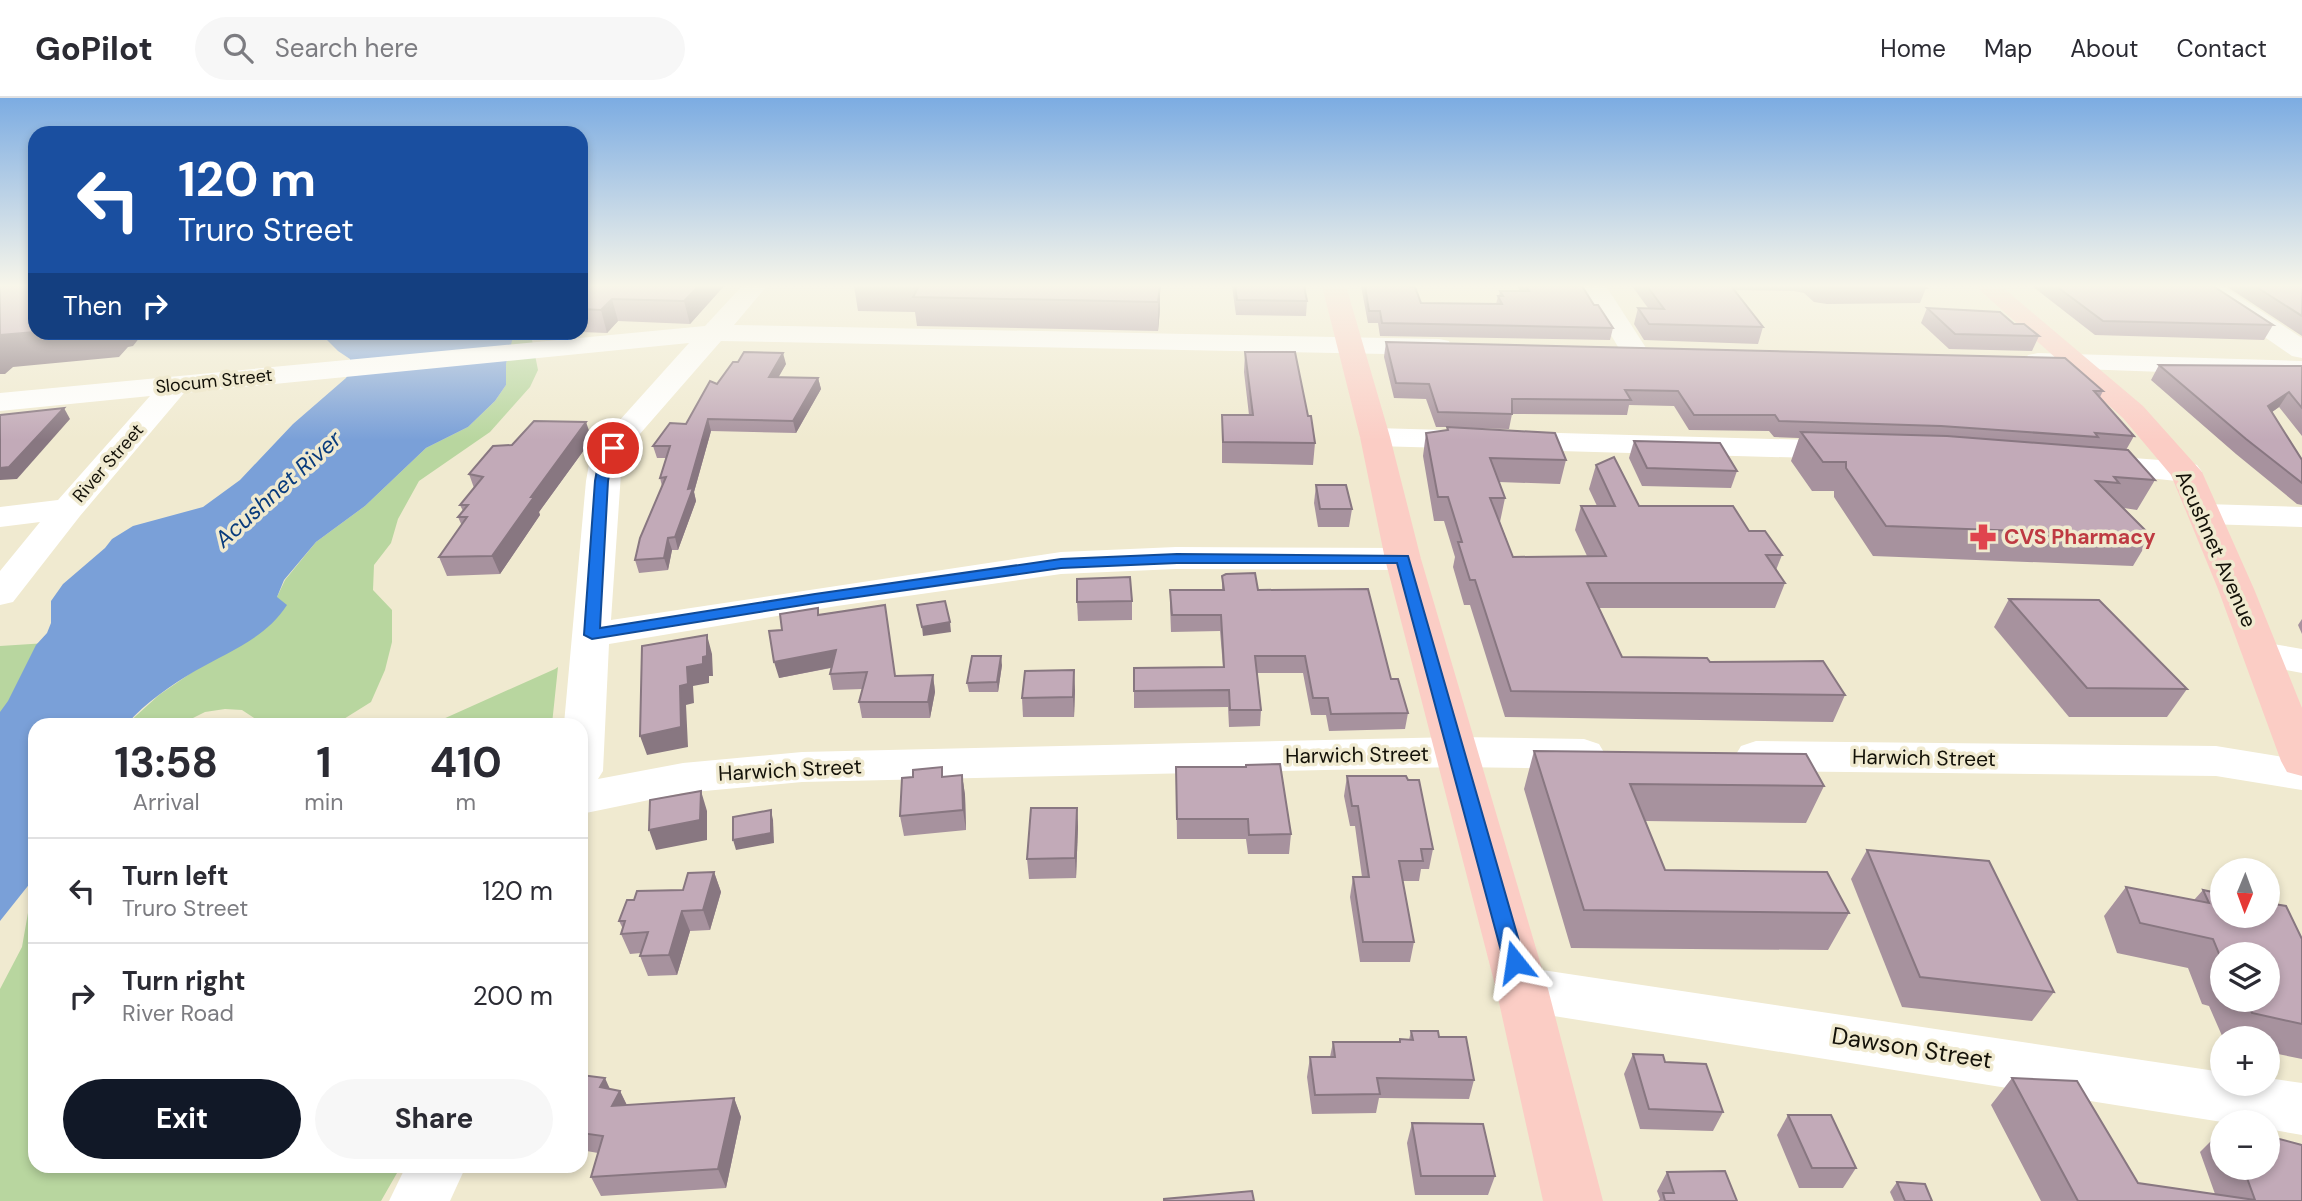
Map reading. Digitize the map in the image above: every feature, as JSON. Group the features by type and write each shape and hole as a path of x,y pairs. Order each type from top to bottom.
{"main road":[{"path":"1347,337 1375,437 1403,559 1522,989 1573,1201"},
{"name":"Acushnet Avenue","path":"2047,337 2146,425 2186,472 2205,513 2302,761"}],"street":[{"name":"Slocum Street","path":"0,402 655,337"},
{"path":"585,718 602,481 606,459 621,437 708,337"},
{"name":"Slocum Street","path":"981,337 1471,348"},
{"path":"1626,337 1634,351"},
{"path":"2284,337 2302,350"},
{"path":"1607,351 1662,352"},
{"path":"2008,360 2302,369"},
{"name":"River Street","path":"0,594 68,509 175,384"},
{"path":"1375,437 1878,451"},
{"path":"2062,461 2186,472"},
{"path":"0,517 68,509"},
{"path":"2205,513 2302,517"},
{"path":"592,635 848,593 1061,563 1199,558 1403,559"},
{"path":"2261,654 2302,661"},
{"name":"Harwich Street","path":"588,797 683,778 802,767 1456,752 1620,754"},
{"name":"Harwich Street","path":"1715,755 2216,761 2266,767 2302,775"},
{"name":"Dawson Street","path":"1522,989 2302,1109"},
{"path":"419,1201 433,1173"}],"green space":[{"path":"511,340 532,340 538,370 530,387 490,432 419,481 398,519 391,543 374,565 373,590 392,610 392,642 385,670 371,702 345,718 254,718 242,710 225,709 205,712 193,718 134,718 159,695 194,671 277,597 285,580 316,542 365,506 426,448 468,427 495,401 506,385 506,364"},
{"path":"78,641 0,748 0,646"},
{"path":"558,667 553,718 445,718"},
{"path":"28,913 28,1173 397,1173 381,1201 0,1201 0,989 22,947"}],"water":[{"name":"Acushnet River","path":"327,340 512,340 506,364 506,385 495,401 468,427 426,448 365,506 316,542 284,580 277,597 287,605 257,636 168,688 133,718 28,718 28,886 0,921 0,712 36,645 47,633 51,623 51,601 63,584 112,539 133,526 203,507 240,480 293,424 346,378 350,371 350,359"}],"building":[{"path":"1386,342 2065,358 2103,391 2094,391 2134,436 2095,433 2098,437 1941,426 1779,421 1775,415 1694,415 1678,391 1625,390 1631,400 1512,399 1512,414 1438,412 1429,384 1396,383"},
{"path":"744,352 783,353 769,377 818,378 793,421 708,419 688,489 693,488 675,537 668,538 664,558 635,560 640,538 666,477 660,478 670,446 653,446 670,423 686,424 710,381 717,384"},
{"path":"1245,352 1295,352 1315,443 1223,442 1222,415 1253,415"},
{"path":"2159,365 2302,366 2302,408 2289,392 2268,406 2302,460 2302,483 2246,439"},
{"path":"64,408 9,467 0,468 0,415"},
{"path":"534,421 586,422 492,556 439,557 467,517 458,517 468,505 460,505 483,477 469,474 493,446 512,445"},
{"path":"1447,427 1555,433 1566,460 1490,458 1505,498 1490,498 1513,557 1606,556 1581,506 1615,506 1596,465 1614,457 1639,506 1733,506 1749,531 1765,531 1782,555 1766,555 1785,583 1587,583 1622,657 1707,658 1710,662 1823,661 1845,695 1511,691 1475,580 1470,580 1448,497 1438,497 1426,433 1448,430"},
{"path":"1801,432 1947,436 2128,450 2155,480 2114,477 2119,483 2096,481 2151,536 1886,526 1846,468 1846,462 1823,462"},
{"path":"1634,441 1720,443 1737,471 1647,468"},
{"path":"1316,485 1346,485 1352,509 1320,509"},
{"path":"1255,573 1258,590 1368,589 1391,679 1398,679 1408,713 1331,714 1328,698 1313,698 1305,656 1255,656 1261,710 1230,710 1229,690 1134,691 1134,668 1224,667 1221,615 1172,615 1170,590 1224,590 1222,576"},
{"path":"1130,577 1132,601 1077,602 1077,579"},
{"path":"2009,599 2099,600 2187,689 2087,688"},
{"path":"945,601 950,622 922,627 917,605"},
{"path":"885,605 895,676 933,675 928,702 859,702 867,672 830,674 836,650 774,662 769,631 782,630 780,614 818,608 818,615"},
{"path":"707,635 707,656 703,657 703,664 687,667 688,684 680,686 681,727 640,736 642,646"},
{"path":"972,656 1001,656 997,682 967,683"},
{"path":"1074,670 1073,697 1022,698 1025,671"},
{"path":"1534,751 1806,754 1824,786 1630,784 1665,870 1827,872 1849,913 1584,910"},
{"path":"1280,764 1291,834 1249,835 1248,819 1177,819 1176,767"},
{"path":"942,767 942,777 962,775 963,810 900,816 902,778 913,777 913,770"},
{"path":"1347,776 1406,776 1408,780 1419,780 1433,849 1421,849 1423,861 1399,861 1414,942 1363,942 1353,877 1369,877 1358,806 1352,806"},
{"path":"701,791 700,820 649,830 650,800"},
{"path":"1031,808 1077,808 1075,858 1027,859"},
{"path":"771,810 771,833 733,840 733,817"},
{"path":"1867,850 1989,861 2054,992 1920,977"},
{"path":"714,872 703,910 682,911 669,955 640,956 648,932 621,934 625,921 619,921 627,900 634,900 637,891 683,890 688,873"},
{"path":"2126,887 2209,903 2203,890 2210,891 2210,928 2280,928 2280,905 2286,906 2302,939 2302,1024 2252,1012 2280,1012 2280,942 2214,942 2213,939 2140,923"},
{"path":"1411,1031 1438,1031 1439,1037 1466,1037 1474,1080 1377,1078 1380,1094 1315,1095 1310,1057 1335,1057 1333,1042 1413,1040"},
{"path":"1633,1054 1663,1055 1665,1062 1706,1064 1723,1112 1649,1109"},
{"path":"588,1076 605,1078 600,1087 620,1091 612,1106 734,1098 718,1169 591,1177 603,1136 588,1134"},
{"path":"2012,1078 2077,1081 2138,1183 2255,1200 2248,1180 2280,1180 2280,1139 2302,1145 2302,1201 2078,1201"},
{"path":"1788,1115 1831,1115 1856,1168 1812,1168"},
{"path":"1412,1123 1483,1124 1495,1176 1421,1176"},
{"path":"1725,1171 1737,1201 1665,1201 1663,1193 1674,1193 1667,1172"},
{"path":"1897,1182 1925,1184 1932,1201 1905,1201"},
{"path":"1252,1191 1254,1201 1164,1201 1164,1199"}],"place":[{"name":"CVS Pharmacy","path":"1983,537"}],"route":[{"path":"613,448 603,470 592,635 815,598 1061,563 1177,558 1403,559 1515,962"}]}
